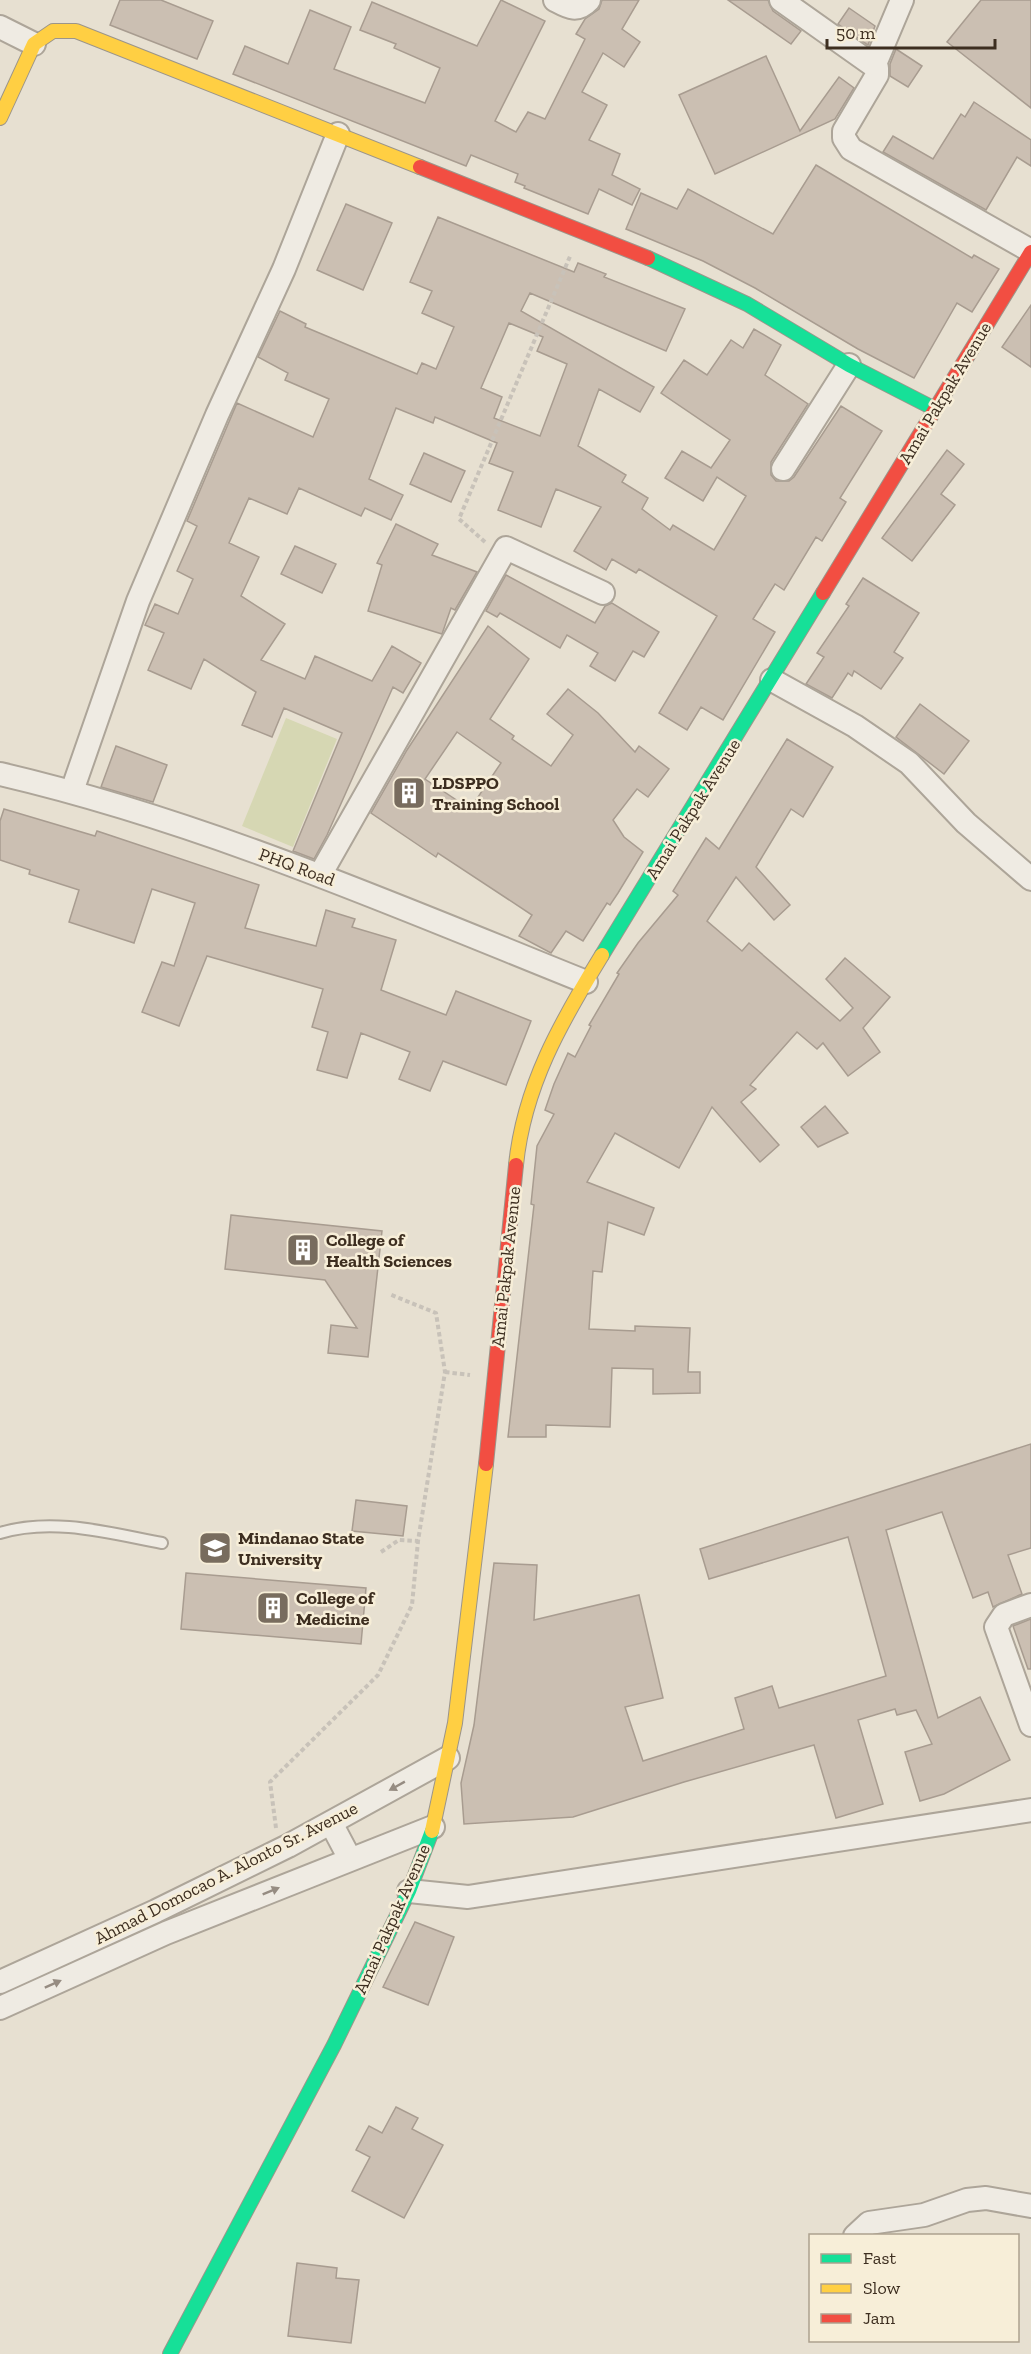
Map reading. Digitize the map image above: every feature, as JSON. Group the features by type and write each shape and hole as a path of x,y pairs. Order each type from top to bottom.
{"main road":[{"path":"0,118 34,44 43,34 59,29 76,31 581,230 706,283 747,304 849,365 936,409"},
{"name":"Amai Pakpak Avenue","path":"170,2354 334,2045 409,1891 433,1827 448,1758 481,1515 510,1227 525,1108 533,1080 559,1028 586,982 772,680 1031,251"}],"street":[{"path":"555,0 570,8 578,8 589,0"},
{"path":"781,0 874,64 878,75 844,131 846,143 851,149 1031,251"},
{"path":"874,64 902,0"},
{"path":"0,27 34,44"},
{"path":"72,791 138,601 284,269 338,134"},
{"path":"783,469 849,365"},
{"path":"320,875 506,548 603,593"},
{"path":"772,680 855,726 909,764 966,823 1031,879"},
{"name":"PHQ Road","path":"0,774 72,791 320,875 586,982"},
{"path":"1031,1605 1004,1615 996,1627 1031,1725"},
{"name":"Ahmad Domocao A. Alonto Sr. Avenue","path":"0,1982 225,1877 331,1823 448,1758"},
{"path":"409,1891 468,1897 1031,1810"},
{"path":"331,1823 350,1859"},
{"name":"Ahmad Domocao A. Alonto Sr. Avenue","path":"0,2008 166,1933 433,1827"},
{"path":"225,1877 239,1903"},
{"path":"856,2234 869,2223 924,2215 967,2200 986,2199 1031,2206"}],"lane":[{"path":"0,1533 20,1527 51,1525 162,1543"}],"path":[{"path":"506,548 482,541 459,519 581,230"},
{"path":"276,1828 270,1782 378,1675 412,1605 418,1541 445,1372 436,1313 389,1294"},
{"path":"381,1552 399,1540 418,1541"}],"green space":[{"path":"286,718 337,739 293,847 242,826"}],"building":[{"path":"120,0 161,0 213,21 197,59 110,25"},
{"path":"501,0 545,21 495,121 516,132 528,112 545,119 585,39 576,34 585,19 599,9 602,0 639,0 622,29 640,42 624,67 603,53 582,92 607,105 589,140 620,154 612,175 640,189 632,205 599,189 588,214 524,188 525,186 515,182 518,174 471,155 466,166 233,74 245,46 288,64 310,10 351,27 334,69 425,103 440,68 394,48 396,44 360,30 372,2 477,46"},
{"path":"728,0 768,0 773,11 801,31 791,44"},
{"path":"981,0 1031,0 1031,108 947,42"},
{"path":"849,8 875,26 868,45 838,24"},
{"path":"896,49 922,66 908,87 890,76 890,64"},
{"path":"766,56 800,131 839,77 854,88 835,119 715,174 679,95"},
{"path":"974,102 1031,140 1031,166 1017,157 986,210 883,152 893,136 933,159 961,114 965,117"},
{"path":"816,165 972,258 974,255 999,269 972,312 957,303 914,378 703,261 626,229 641,193 677,209 688,189 773,234"},
{"path":"346,204 392,223 363,290 317,270"},
{"path":"438,217 574,272 578,263 606,274 604,277 685,309 666,351 530,293 521,311 654,387 640,412 599,389 578,446 626,475 622,482 648,498 642,509 670,530 673,525 714,550 746,496 717,477 703,501 665,478 682,451 711,468 730,440 661,393 684,360 707,375 731,340 743,348 754,329 781,345 765,375 808,404 771,462 771,475 776,481 789,481 794,477 841,406 882,431 840,498 846,502 822,541 816,537 784,590 775,584 753,619 775,632 723,720 701,707 687,730 659,713 717,616 639,569 636,573 612,559 606,570 574,551 601,507 556,489 541,527 498,510 513,472 489,463 497,443 435,417 433,423 396,408 369,479 403,495 391,520 365,508 361,516 299,488 287,514 249,498 229,543 259,557 241,596 285,624 261,660 305,679 315,656 372,681 392,646 421,663 403,693 393,687 314,859 293,851 342,733 284,708 272,737 242,725 256,692 204,659 191,689 148,670 164,633 145,625 155,604 178,614 193,579 177,571 197,526 187,521 237,403 313,437 329,399 285,380 288,373 258,357 280,311 306,324 305,327 417,374 422,363 436,369 454,327 422,313 432,291 410,282","holes":["509,323 543,337 537,351 567,364 540,436 494,418 502,397 481,388"]},
{"path":"1031,305 1031,367 1002,347"},
{"path":"947,450 964,464 941,494 955,505 912,561 882,538"},
{"path":"424,453 465,471 451,502 410,484"},
{"path":"396,524 438,544 432,555 477,572 455,610 451,608 442,634 368,611 382,565 377,563"},
{"path":"295,546 336,564 322,593 281,574"},
{"path":"506,575 595,623 605,606 612,603 659,632 644,657 633,651 615,681 590,666 598,653 567,635 560,648 500,613 497,617 486,611"},
{"path":"863,578 919,613 894,652 903,658 881,689 854,671 852,676 848,673 832,698 806,684 824,657 817,653 849,606 846,604"},
{"path":"488,626 529,659 490,719 514,736 512,739 551,766 573,735 547,714 568,689 598,713 635,752 639,746 669,769 648,797 637,789 613,820 624,837 643,852 618,893 610,905 607,903 583,941 566,931 551,953 519,936 532,915 438,853 436,857 371,813 407,750","holes":["457,732 501,763 470,809 425,779"]},
{"path":"920,704 969,741 944,774 896,737"},
{"path":"787,739 833,767 803,817 791,809 756,867 790,905 774,920 736,877 707,921 742,951 749,943 840,1021 853,1008 826,979 845,958 890,997 863,1028 880,1052 848,1076 823,1043 817,1049 797,1032 750,1085 756,1089 741,1102 779,1145 760,1162 712,1107 679,1168 615,1133 587,1182 654,1208 644,1235 608,1222 602,1272 593,1271 589,1329 635,1331 635,1326 690,1328 688,1372 700,1372 700,1393 653,1394 653,1369 612,1368 610,1427 546,1425 546,1437 508,1437 534,1205 531,1204 537,1146 554,1114 545,1110 554,1084 568,1053 575,1057 591,1026 589,1025 619,974 617,973 638,943 678,895 673,891 706,838 719,849"},
{"path":"116,746 167,765 153,802 101,787"},
{"path":"4,809 95,836 97,831 259,885 245,928 316,946 326,910 355,919 352,927 396,940 381,990 446,1015 456,991 531,1021 506,1085 443,1061 430,1091 399,1079 410,1052 361,1033 347,1078 317,1070 328,1032 312,1027 323,989 207,956 179,1026 142,1012 162,962 174,966 195,903 152,889 134,943 69,922 79,890 29,874 30,870 0,860 0,821"},
{"path":"825,1106 848,1133 818,1147 801,1127"},
{"name":"College of Health Sciences","path":"231,1215 382,1231 368,1357 328,1353 331,1325 357,1328 325,1280 225,1269"},
{"path":"1031,1444 1031,1548 1008,1555 1022,1594 993,1607 988,1592 973,1598 942,1512 886,1530 938,1718 980,1697 1010,1760 944,1794 920,1801 905,1752 932,1744 916,1710 897,1715 895,1709 858,1720 883,1804 836,1818 814,1745 573,1817 464,1824 461,1783 474,1725 494,1563 537,1565 534,1620 639,1595 663,1698 625,1707 643,1761 744,1729 735,1698 772,1686 779,1708 886,1676 848,1537 709,1579 700,1549"},
{"path":"356,1500 407,1506 403,1536 352,1531"},
{"name":"College of Medicine","path":"186,1573 366,1588 361,1644 181,1629"},
{"path":"1031,1619 1031,1669 1028,1669 1013,1626"},
{"path":"415,1922 454,1937 428,2005 383,1987"},
{"path":"396,2107 418,2118 412,2129 443,2145 404,2218 352,2191 370,2157 356,2150 369,2126 382,2133"},
{"path":"297,2263 337,2268 336,2278 359,2280 351,2343 288,2336"}],"traffic: fast":[{"path":"648,258 747,304 849,365 935,409"},
{"path":"602,955 823,593"},
{"path":"170,2354 334,2045 409,1891 432,1831"}],"traffic: slow":[{"path":"0,118 34,44 53,31 76,31 420,167"},
{"path":"516,1165 520,1136 536,1082 559,1030 602,955"},
{"path":"432,1831 455,1723 486,1464"}],"traffic: jam":[{"path":"420,167 648,258"},
{"path":"823,593 1031,252"},
{"path":"486,1464 516,1165"}],"place":[{"name":"LDSPPO Training School","path":"409,793"},
{"name":"College of Health Sciences","path":"303,1250"},
{"name":"Mindanao State University","path":"215,1548"},
{"name":"College of Medicine","path":"273,1608"}]}
